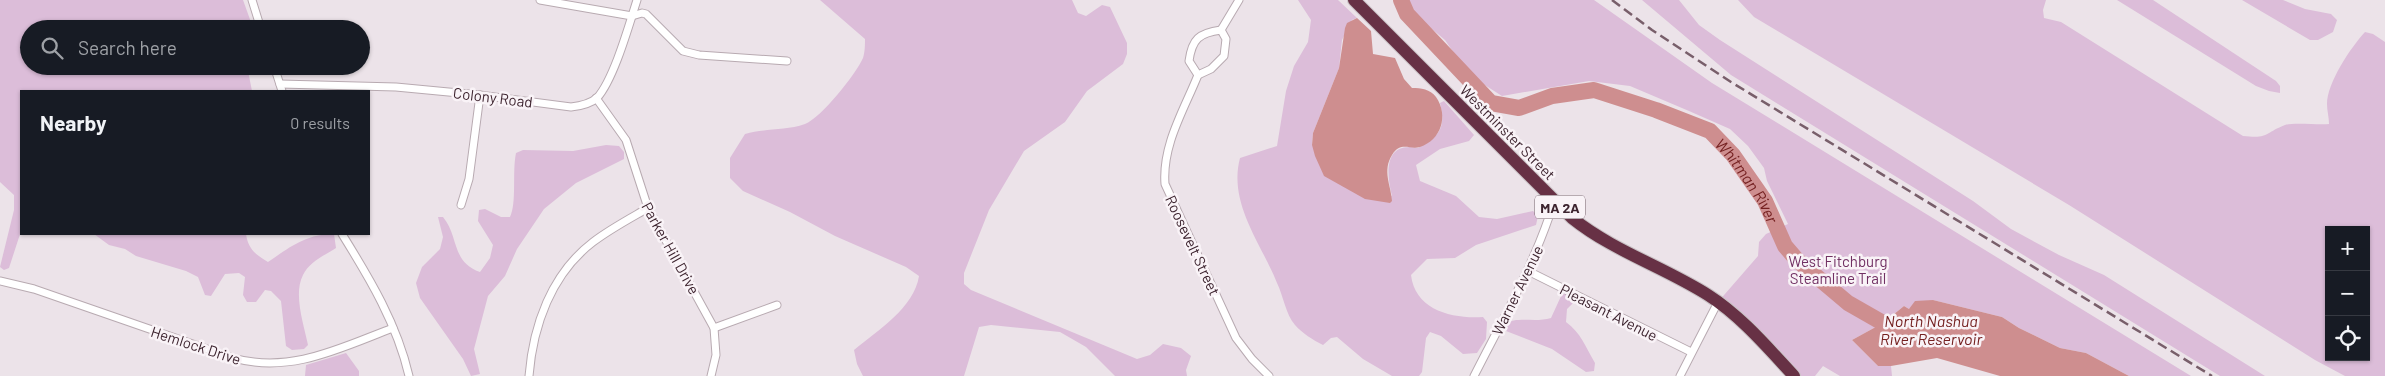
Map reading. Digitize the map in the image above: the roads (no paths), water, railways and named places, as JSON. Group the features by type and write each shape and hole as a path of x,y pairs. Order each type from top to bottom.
{"highway":[{"name":"Westminster Street","path":"1354,0 1554,202 1589,232 1718,302 1746,326 1794,376"}],"street":[{"path":"252,0 258,20"},
{"path":"540,0 632,16 642,13 646,14 683,51 699,55 787,61"},
{"path":"596,98 608,81 637,0"},
{"path":"1221,30 1226,39 1224,56 1211,70 1198,75 1189,61 1191,48 1196,38 1205,33 1221,30 1239,0"},
{"path":"277,75 281,88"},
{"name":"Roosevelt Street","path":"1198,75 1166,152 1165,184 1236,338 1252,359 1269,376"},
{"name":"Colony Road","path":"281,88 396,87 480,95 572,107 584,105 596,98"},
{"path":"461,205 469,180 480,95"},
{"name":"Parker Hill Drive","path":"596,98 626,140 648,208 714,328 716,355 711,376"},
{"name":"Warner Avenue","path":"1474,376 1528,271 1543,236 1554,202"},
{"path":"530,376 531,352 540,319 560,278 591,243 648,208"},
{"path":"343,235 384,306 409,376"},
{"name":"Pleasant Avenue","path":"1528,271 1691,352"},
{"name":"Hemlock Drive","path":"0,281 34,289 233,358 248,361 301,362 393,328"},
{"path":"1680,376 1718,302"},
{"path":"714,328 777,305"}],"water":[{"path":"1357,18 1371,31 1373,54 1395,58 1404,79 1412,88 1419,88 1434,94 1442,112 1441,126 1433,139 1420,147 1399,148 1392,155 1387,172 1392,201 1390,203 1365,199 1324,176 1312,145 1313,133 1339,68 1345,28 1347,23"},
{"name":"North Nashua River Reservoir","path":"1933,300 2002,317 2019,328 2060,348 2086,353 2129,376 2000,376 1937,358 1891,366 1878,366 1852,340 1883,323 1904,306 1909,309 1915,301"}],"waterway":[{"name":"Whitman River","path":"1401,0 1407,14 1491,103 1519,108 1552,96 1594,90 1656,110 1710,131 1733,155 1765,201 1785,246 1797,260 1848,303 1883,323 1905,329"}],"railway":[{"path":"1612,0 1652,30 1731,82 2212,376"}],"park label":[{"name":"West Fitchburg Steamline Trail","path":"1838,270"}]}
